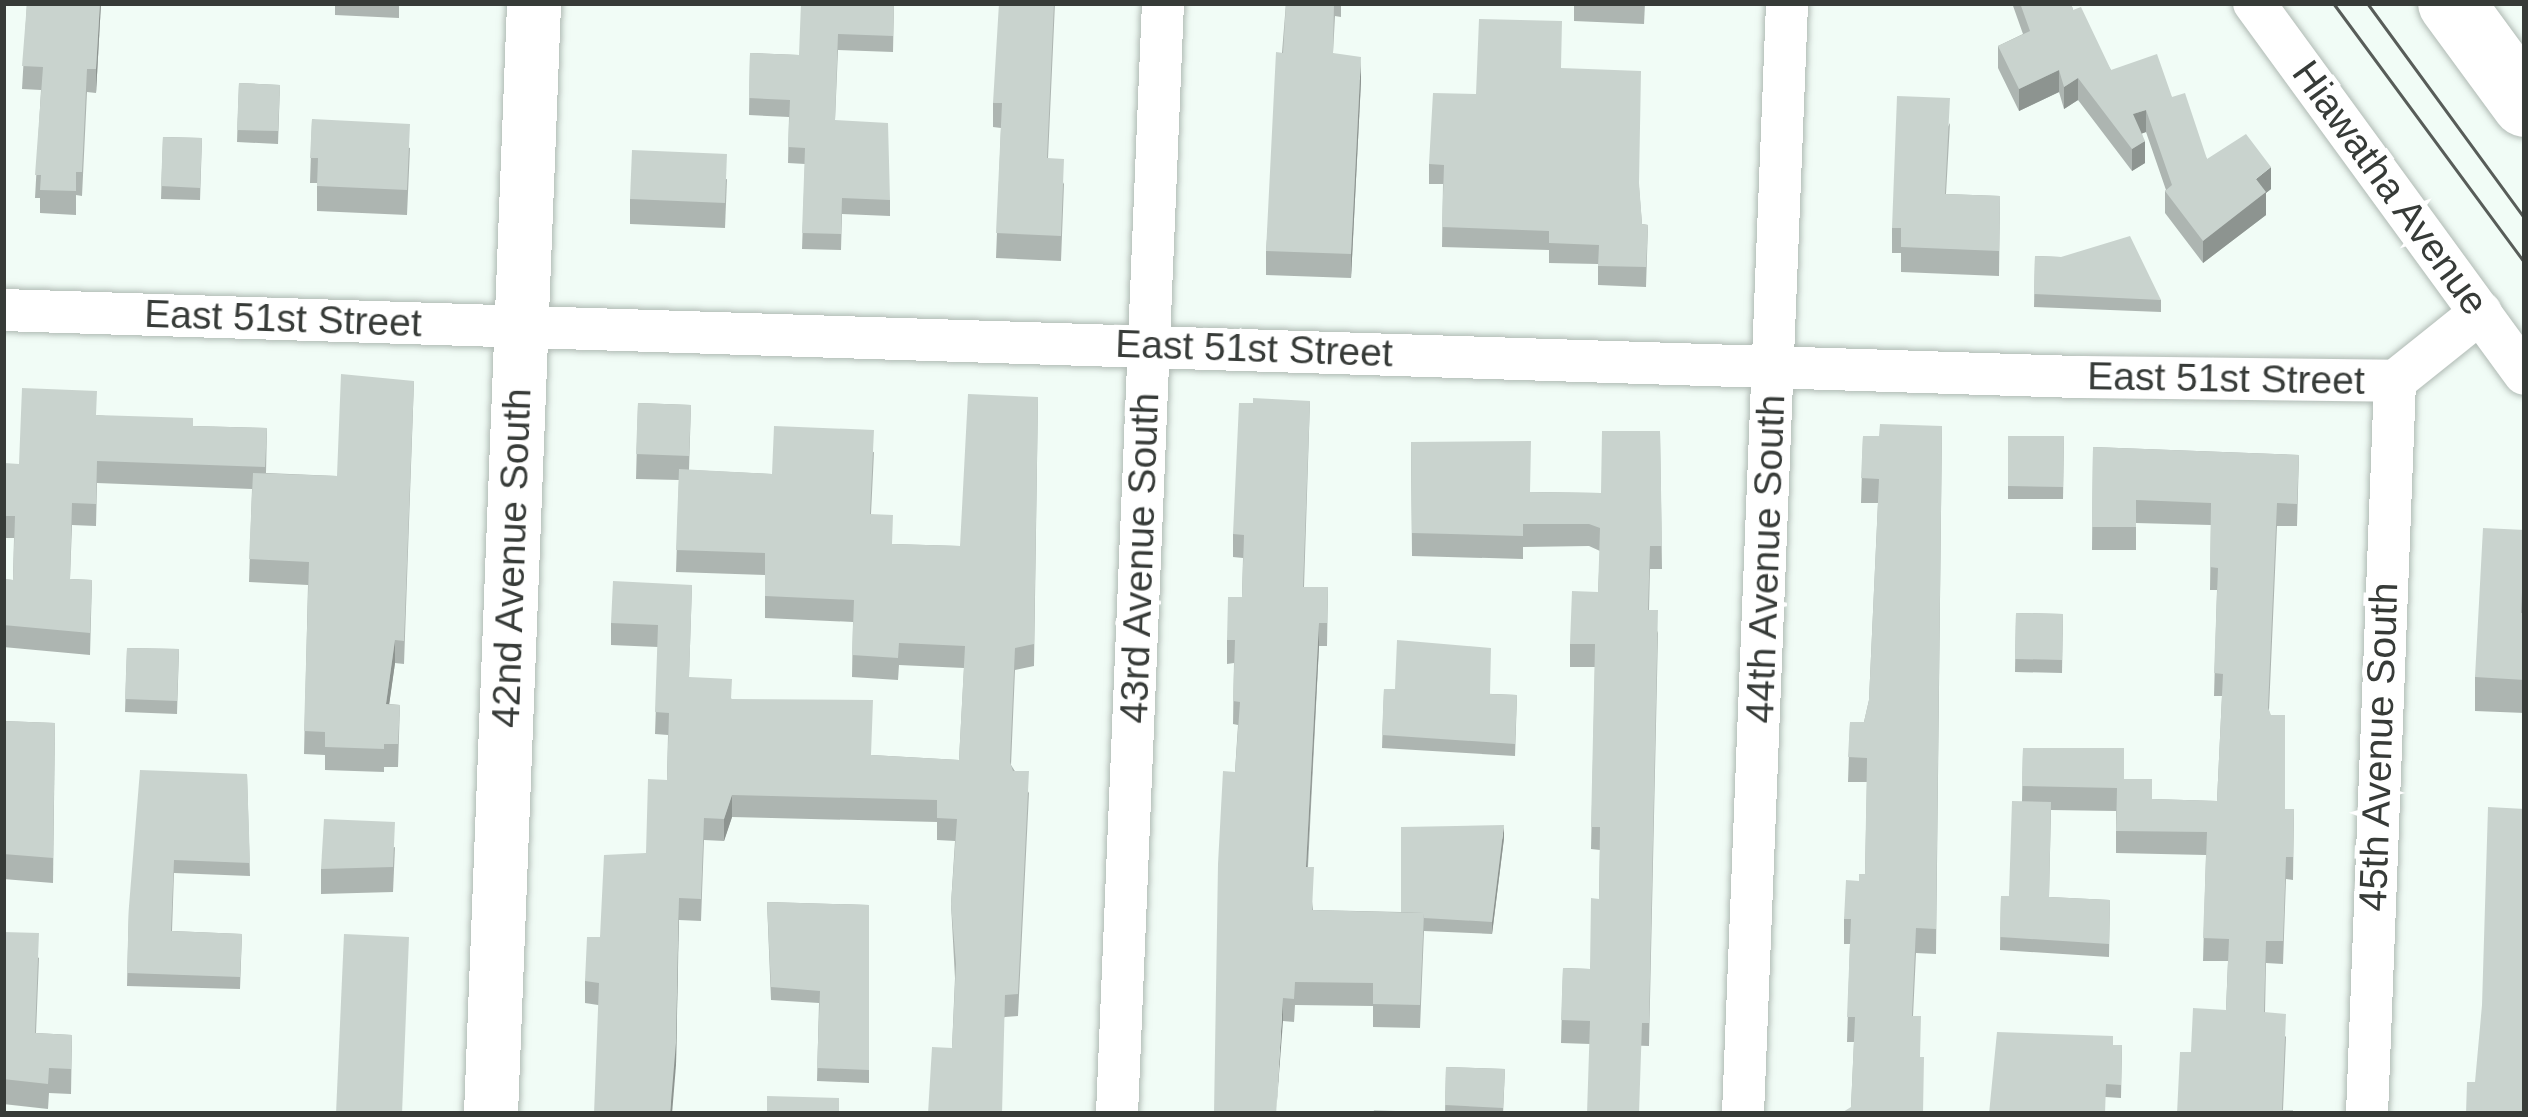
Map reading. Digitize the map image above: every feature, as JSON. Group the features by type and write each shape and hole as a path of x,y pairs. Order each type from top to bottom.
{"highway":[{"path":"2451,3 2525,104"}],"street":[{"name":"42nd Avenue South","path":"491,1114 534,3"},
{"name":"43rd Avenue South","path":"1117,1114 1163,3"},
{"name":"44th Avenue South","path":"1742,1114 1787,3"},
{"name":"Hiawatha Avenue","path":"2254,3 2525,374"},
{"name":"East 51st Street","path":"3,310 1774,367 2395,381 2481,312"},
{"name":"45th Avenue South","path":"2367,1114 2395,381"}],"building":[{"path":"27,3 100,3 96,69 87,69 82,172 76,172 76,191 40,190 41,175 35,175 43,67 22,66"},
{"path":"801,3 894,3 893,36 838,34 835,120 888,123 890,200 842,198 841,234 802,233 805,148 788,147 790,100 749,98 750,53 799,55"},
{"path":"999,3 1054,3 1047,158 1064,159 1061,236 996,233 1002,103 993,103"},
{"path":"1286,3 1334,3 1333,53 1361,57 1351,254 1266,251 1276,52 1283,53"},
{"path":"2020,3 2081,7 2111,70 2157,54 2172,97 2185,93 2207,159 2246,134 2271,167 2256,179 2266,192 2203,241 2165,191 2172,185 2146,110 2133,114 2145,141 2132,149 2078,78 2064,87 2059,70 2019,89 1998,46 2030,31"},
{"path":"1479,19 1562,21 1561,68 1641,71 1639,183 1642,224 1648,225 1646,267 1598,266 1599,245 1549,243 1549,231 1442,227 1444,165 1429,164 1433,93 1476,94"},
{"path":"239,83 280,85 278,131 237,130"},
{"path":"1897,96 1950,98 1945,194 2000,196 1999,251 1901,247 1901,228 1892,228"},
{"path":"312,119 410,124 407,190 317,186 318,158 310,158"},
{"path":"163,137 202,138 200,188 161,186"},
{"path":"632,150 727,154 725,203 630,199"},
{"path":"2130,236 2161,300 2034,294 2035,256 2061,257"},
{"path":"341,374 414,381 404,641 395,640 386,704 400,705 398,744 384,744 384,749 325,747 325,732 304,731 309,562 249,559 253,473 337,476"},
{"path":"22,388 97,391 96,415 193,418 193,426 267,428 265,467 97,461 96,504 72,503 70,579 92,580 90,633 3,625 3,579 13,580 15,516 3,516 4,463 19,464"},
{"path":"968,394 1038,397 1034,644 1015,648 1010,762 1013,771 1029,771 1018,994 1005,995 1002,1114 928,1114 932,1047 952,1048 956,964 951,904 957,819 937,818 937,800 732,795 724,819 704,818 701,899 679,898 670,1114 594,1114 599,983 585,981 587,937 600,937 604,855 646,853 648,779 667,780 669,713 655,712 658,625 611,623 613,581 692,585 689,677 732,679 731,699 873,700 871,755 959,760 965,646 899,643 898,658 852,655 854,600 765,596 765,553 676,550 679,469 772,474 774,426 874,430 870,514 893,515 892,544 960,546"},
{"path":"1253,398 1310,401 1303,587 1328,587 1327,623 1319,623 1306,867 1314,867 1312,910 1424,913 1420,1005 1373,1004 1373,983 1295,982 1294,999 1283,998 1276,1114 1214,1114 1223,771 1235,772 1240,702 1233,701 1235,640 1227,640 1228,597 1242,597 1244,535 1233,534 1239,403 1253,403"},
{"path":"638,403 691,405 689,456 636,454"},
{"path":"1880,424 1942,426 1936,929 1916,928 1912,1016 1921,1016 1923,1114 1843,1114 1851,1107 1855,1017 1847,1017 1851,919 1844,919 1846,880 1859,881 1859,874 1865,874 1867,758 1848,757 1850,722 1864,722 1869,700 1879,479 1861,478 1863,436 1879,436"},
{"path":"1602,431 1660,431 1662,546 1650,546 1648,610 1658,610 1649,1023 1642,1023 1639,1114 1587,1114 1590,1021 1561,1020 1563,968 1590,969 1591,898 1599,899 1600,827 1591,827 1595,644 1570,644 1572,591 1598,592 1600,528 1523,524 1523,536 1412,533 1411,442 1531,441 1530,492 1601,493"},
{"path":"2008,436 2064,436 2063,487 2008,486"},
{"path":"2093,447 2299,455 2297,504 2277,503 2268,708 2271,715 2285,715 2285,809 2294,809 2293,857 2286,857 2283,941 2266,941 2264,1012 2286,1014 2282,1110 2293,1110 2293,1114 2177,1114 2180,1052 2191,1052 2193,1008 2226,1010 2229,939 2203,938 2207,832 2116,831 2117,788 2022,786 2023,748 2124,748 2124,779 2152,779 2152,799 2217,801 2223,674 2214,673 2218,568 2210,567 2211,503 2136,500 2136,527 2092,527"},
{"path":"2483,528 2525,530 2521,613 2525,613 2525,680 2475,677"},
{"path":"2016,613 2063,614 2062,660 2015,659"},
{"path":"1397,640 1491,648 1490,694 1517,695 1515,744 1382,735 1384,689 1395,689"},
{"path":"127,648 179,649 177,701 125,699"},
{"path":"3,721 55,723 53,858 3,854"},
{"path":"140,770 247,774 250,863 174,860 171,931 242,934 240,977 127,973"},
{"path":"2012,801 2051,802 2049,897 2110,900 2109,944 2000,937 2001,896 2009,896"},
{"path":"2488,807 2525,809 2525,1114 2466,1114 2467,1082 2475,1082 2482,1005"},
{"path":"324,819 395,822 393,867 321,869"},
{"path":"1504,825 1492,922 1401,912 1401,827"},
{"path":"767,902 869,905 869,1070 817,1068 820,991 771,987"},
{"path":"3,932 39,933 35,1033 72,1035 71,1069 49,1068 48,1084 3,1079"},
{"path":"344,934 409,937 402,1114 336,1114"},
{"path":"1997,1032 2113,1036 2113,1045 2122,1045 2121,1085 2106,1084 2105,1114 1989,1114"},
{"path":"1446,1067 1505,1069 1503,1108 1445,1105"},
{"path":"767,1096 839,1098 839,1114 767,1114"},
{"path":"1374,1110 1417,1112 1417,1114 1373,1114"}],"tram line":[{"path":"2333,3 2525,263"},
{"path":"2367,3 2525,219"}]}
